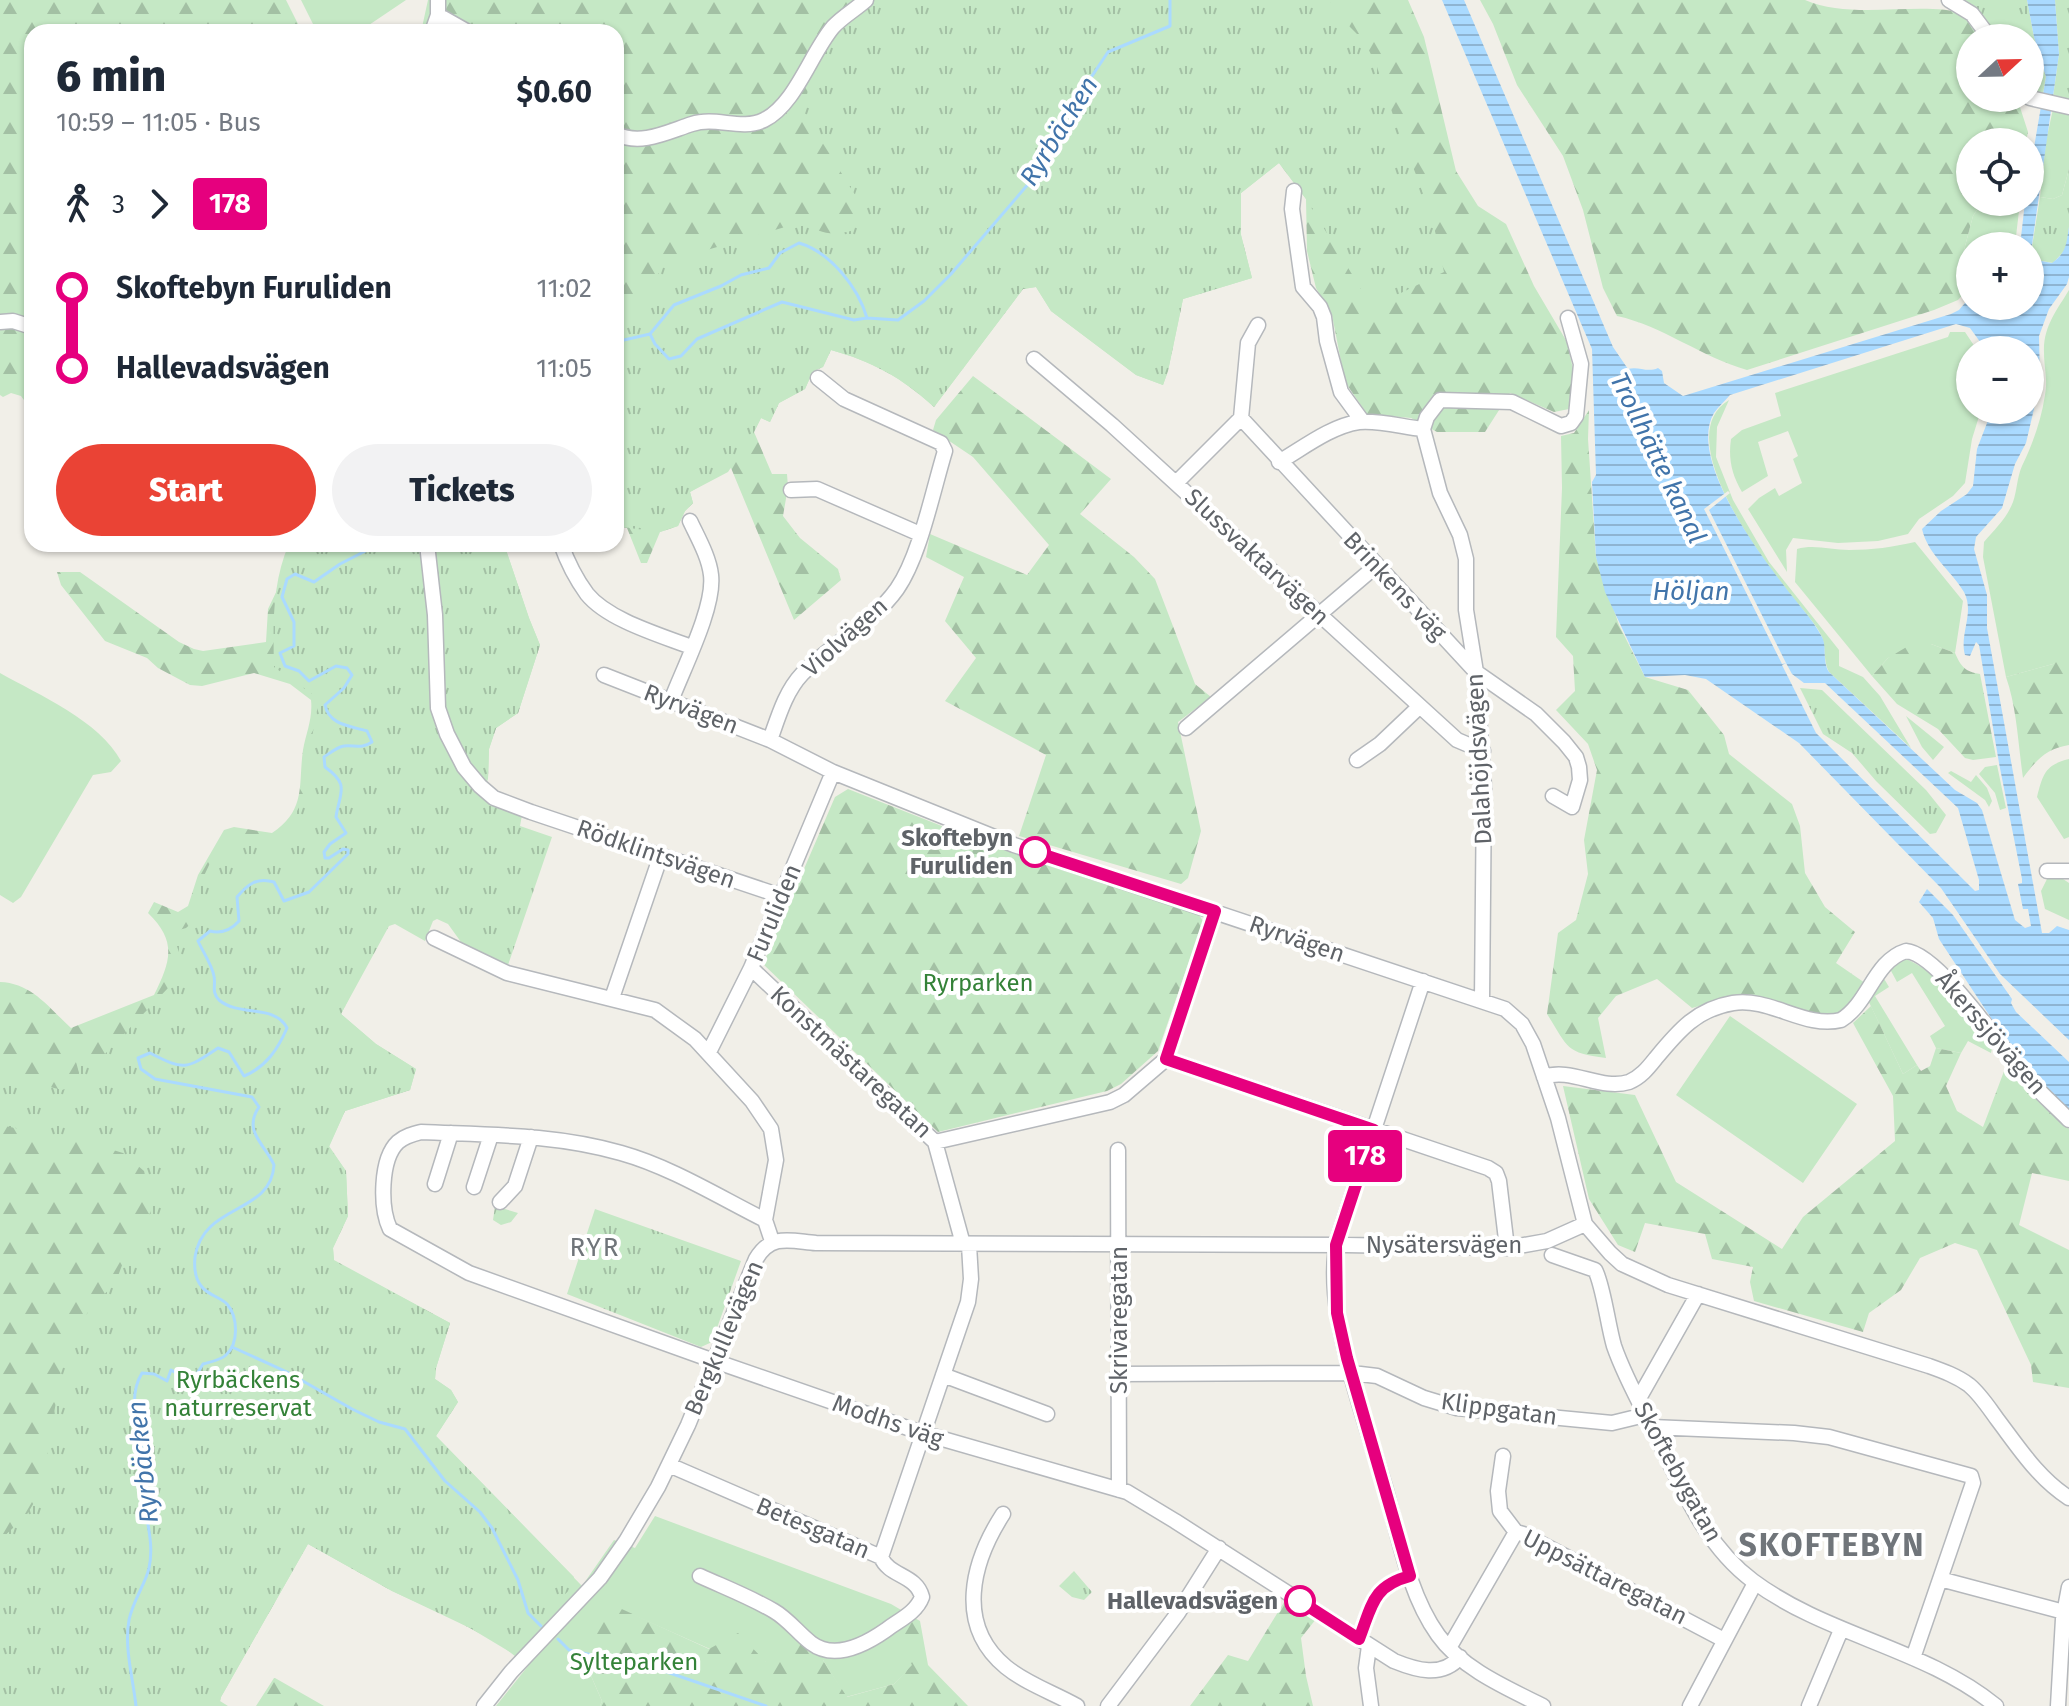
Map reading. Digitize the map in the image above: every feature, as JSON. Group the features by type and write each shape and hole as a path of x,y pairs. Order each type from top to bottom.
{"street":[{"path":"624,137 637,141 700,121 719,120 738,124 763,121 779,108 834,25 866,0"},
{"path":"1949,0 1972,14 1980,24"},
{"path":"438,7 458,24"},
{"path":"1294,191 1292,209 1303,287 1320,307 1324,317 1341,392 1363,422"},
{"path":"1279,462 1331,432 1363,422 1423,429 1427,417 1440,400 1512,402 1561,426 1571,423 1578,407 1581,364 1568,318"},
{"path":"0,322 24,324"},
{"path":"1176,483 1241,418 1248,343 1258,325"},
{"name":"Slussvaktarvägen","path":"1034,359 1176,483 1457,740 1483,751"},
{"name":"Violvägen","path":"770,740 787,696 800,676 874,615 897,589 911,564 945,451 941,443 844,399 818,378"},
{"name":"Brinkens väg","path":"1241,418 1476,672 1536,714 1576,757 1580,780 1572,807 1553,796"},
{"name":"Dalahöjdsvägen","path":"1423,429 1440,493 1463,543 1466,559 1466,610 1476,672 1483,751 1482,1000"},
{"path":"791,490 817,489 920,534"},
{"path":"671,701 704,619 711,592 711,573 690,521"},
{"name":"Rödklintsvägen","path":"428,552 435,615 438,708 464,767 480,786 494,798 531,812 781,896"},
{"path":"564,552 588,595 637,626 691,647"},
{"path":"1186,728 1376,566"},
{"name":"Ryrvägen","path":"604,675 770,740 833,772 1014,845 1505,1009 1522,1024 1544,1077 1558,1118 1585,1224"},
{"path":"1357,760 1380,744 1420,706"},
{"name":"Furuliden","path":"709,1052 751,968 833,772"},
{"path":"612,998 661,855"},
{"path":"2047,871 2069,871"},
{"path":"1215,911 1166,1059 1488,1168 1496,1173 1499,1181 1507,1248"},
{"name":"Bergkullevägen","path":"434,938 507,973 655,1010 677,1024 709,1052 752,1101 771,1129 776,1160 765,1220 772,1241 756,1259 669,1465 626,1541 600,1578 511,1672 492,1703"},
{"name":"Åkerssjövägen","path":"1544,1077 1555,1074 1617,1084 1628,1082 1646,1071 1683,1025 1699,1013 1737,1002 1759,1003 1822,1021 1841,1020 1864,997 1889,959 1906,951 1924,958 1991,1030 2022,1072 2069,1120"},
{"name":"Konstmästaregatan","path":"751,968 935,1142 1110,1102 1124,1095 1166,1059"},
{"path":"1423,981 1336,1245 1337,1313 1410,1576 1434,1629 1455,1652 1498,1683 1543,1706"},
{"name":"Modhs väg","path":"451,1133 421,1132 397,1143 389,1154 385,1213 390,1229 469,1273 922,1433 1138,1497 1394,1661 1430,1671 1454,1664 1455,1652"},
{"path":"435,1184 451,1133 531,1137 622,1153 765,1220"},
{"path":"474,1187 491,1135"},
{"path":"500,1202 515,1186 531,1137"},
{"path":"881,1557 968,1302 971,1279 966,1244 935,1142"},
{"name":"Skrivaregatan","path":"1118,1150 1119,1490"},
{"path":"1585,1224 1622,1264 1668,1285 1955,1376 1982,1399 2051,1487 2069,1498"},
{"name":"Nysätersvägen","path":"772,1241 1507,1248 1547,1241 1585,1224"},
{"name":"Skoftebygatan","path":"1552,1255 1595,1270 1615,1350 1638,1400 1699,1521 1733,1565 1755,1583 1841,1630 1913,1658 1965,1683 1996,1706"},
{"path":"1638,1400 1698,1294"},
{"name":"Klippgatan","path":"1118,1374 1352,1373 1377,1376 1424,1398 1457,1408 1612,1423 1648,1421 1829,1437 1971,1476 1973,1483 1940,1579"},
{"path":"943,1375 1047,1414"},
{"name":"Uppsättaregatan","path":"1503,1456 1498,1491 1500,1511 1516,1532 1724,1640"},
{"name":"Betesgatan","path":"669,1465 881,1557 886,1568 918,1587 922,1593 921,1600 909,1614 870,1642 851,1648 826,1650 816,1647 776,1612 700,1576"},
{"path":"1003,1514 992,1532 973,1591 973,1610 979,1633 984,1644 1006,1667 1077,1706"},
{"path":"1455,1652 1516,1532"},
{"path":"1108,1706 1178,1613 1219,1548"},
{"path":"1371,1706 1364,1643 1376,1595 1385,1585 1410,1576"},
{"path":"1913,1658 1940,1579 2065,1617"},
{"path":"1690,1706 1755,1583"},
{"path":"2058,1706 2069,1587"},
{"path":"1809,1706 1841,1630"}],"green space":[{"path":"0,0 286,0 298,24 24,24 24,400 11,393 3,397 0,395"},
{"path":"301,0 406,0 370,24 313,24"},
{"path":"428,0 1408,0 1424,37 1456,171 1478,206 1506,224 1534,286 1567,342 1575,378 1569,409 1554,412 1510,393 1485,432 1437,432 1411,418 1367,414 1345,382 1332,315 1316,288 1307,251 1306,199 1279,163 1241,193 1241,235 1252,278 1183,299 1163,385 1136,375 1051,311 1036,287 1023,289 934,407 886,372 860,359 831,350 823,367 813,371 805,389 779,403 770,422 761,418 754,432 772,474 787,474 783,516 800,538 838,569 841,580 794,620 731,468 690,492 693,503 678,526 660,532 647,563 641,563 627,528 624,527 624,24 423,24"},
{"path":"874,0 1329,0 1365,42 1377,67 1431,213 1444,272 1372,307 1306,199 1279,163 1241,193 1241,235 1252,278 1183,299 1163,385 1136,375 1051,311 1036,287 1023,289 934,407 886,372 860,359 831,350 823,367 813,371 805,389 779,403 770,422 761,418 728,472 690,492 693,503 678,526 660,532 624,527 624,312 646,293 666,262 802,222 825,232 851,231 862,206 822,142 806,127 803,111 808,80 828,39"},
{"path":"1480,0 1805,0 1844,9 1948,10 1965,14 1974,24 1956,24 1956,112 2022,112 2027,128 1956,128 1956,216 1973,216 1969,232 1956,232 1956,301 1747,370 1650,327 1617,316 1603,288 1583,210 1563,156 1517,85"},
{"path":"1949,0 2027,0 2032,24 1975,24"},
{"path":"2055,0 2069,0 2069,106 2053,97 2059,54"},
{"path":"2053,109 2069,112 2069,169 2062,195 2053,199 2044,198 2046,141"},
{"path":"2069,169 2066,249 2053,263 2044,261 2044,232 2034,232 2037,216 2044,216 2044,198 2053,199 2062,195"},
{"path":"1973,216 2018,216 2017,232 1969,232"},
{"path":"2069,290 2069,656 2053,664 2006,677 1983,557 1984,542 2013,502 2020,470 2038,424 2044,424 2044,343 2052,319"},
{"path":"1950,332 1965,332 1968,336 1956,336 1956,424 1977,424 1965,483 1953,496 1919,519 1908,534 1878,541 1838,543 1793,538 1786,550 1787,572 1748,509 1775,488 1779,496 1802,483 1793,459 1798,456 1788,431 1758,442 1768,476 1742,492 1732,467 1731,439 1742,430 1781,416 1775,393 1948,337"},
{"path":"973,376 1111,479 1080,514 1134,557 1155,579 1195,684 1211,697 1178,722 1201,831 1188,878 1181,884 1019,836 1046,755 945,701 976,658 945,621 964,577 926,557 930,534 1027,575 1049,545 973,457 933,430 936,420"},
{"path":"1729,400 1717,427 1716,457 1733,500 1769,562 1839,650 1839,666 1863,677 1880,696 1911,748 1829,672 1819,632 1759,552 1726,496 1714,467 1709,440 1713,417"},
{"path":"1589,410 1596,557 1619,625 1645,677 1688,690 1724,735 1729,754 1792,804 1800,826 1805,873 1825,907 1855,932 1836,963 1865,983 1839,1015 1815,1015 1770,1000 1740,995 1692,1008 1657,979 1616,996 1598,1018 1606,1058 1575,1051 1559,1034 1547,1014 1558,933 1576,920 1588,874 1584,840 1597,770 1588,744 1556,710 1575,691 1573,656 1556,637 1561,436 1574,433"},
{"path":"1915,542 1963,601 1955,653 1931,644 1888,658 1872,676 1795,582 1797,549 1866,549"},
{"name":"Ryrbäckens naturreservat","path":"286,552 507,552 540,645 518,713 496,728 489,749 488,779 482,796 522,815 520,826 552,837 508,965 461,942 448,924 437,919 433,921 425,941 395,924 389,926 341,1014 376,1044 416,1069 410,1090 345,1111 329,1147 346,1171 348,1216 333,1248 334,1261 450,1323 435,1379 451,1390 458,1402 436,1436 574,1577 572,1587 510,1652 308,1544 221,1697 219,1706 0,1706 0,1540 26,1516 38,1496 65,1347 92,1306 115,1284 130,1244 150,1213 151,1199 144,1171 123,1153 90,1143 0,1125 0,1074 62,1090 73,1086 79,1073 75,1058 78,1052 97,1059 105,1054 169,987 180,955 172,932 186,928 195,920 202,880 219,844 233,834 280,842 308,791 307,764 318,705 312,694 274,667 274,620"},
{"name":"Ryrbäckens naturreservat","path":"404,552 507,552 540,645 518,713 496,728 489,749 488,779 470,756 341,1014 376,1044 416,1069 410,1090 345,1111 329,1146 346,1171 348,1216 333,1248 334,1260 450,1323 435,1379 451,1390 458,1402 436,1436 498,1643 392,1591 308,1544 221,1697 220,1701 228,1706 0,1706 0,982 11,983 31,992 71,1028 154,995 168,952 164,933 148,913 154,902 178,912 188,906 198,875 224,830 234,827 272,833 291,815 299,796 311,707 311,700 290,684 254,673 202,686 190,685 158,668 147,658 105,641 61,585 57,572 80,572 179,642 203,651 266,642 268,609 291,561"},
{"path":"1915,642 1955,653 1964,668 1980,674 1996,757 1965,758 1938,729 1897,704 1872,676 1888,658"},
{"path":"2069,651 2069,745 2043,756 2023,778 2015,714 2006,677 2053,664"},
{"path":"0,673 84,721 99,733 121,761 111,772 93,775 21,897 13,903 0,895"},
{"path":"1800,688 1822,690 1926,790 1946,815 1936,833 1930,834 1852,753 1823,734"},
{"path":"1906,716 1944,747 1933,760 1922,747"},
{"path":"2069,759 2069,837 2064,839 2037,797 2046,772 2055,764"},
{"path":"1997,765 2006,808 2000,810 1995,793 1979,774 1985,767"},
{"path":"1951,771 1971,782 1976,775 1987,788 1992,801 1989,807 1985,800 1948,773"},
{"name":"Ryrparken","path":"848,789 995,847 1199,915 1203,921 1158,1051 1121,1084 1107,1091 938,1132 763,964 835,797"},
{"path":"2060,877 2069,883 2069,920 2045,909 2041,891 2047,879"},
{"path":"1906,959 1931,974 1954,995 1993,1043 1991,1053 1968,1041 1961,1053 1936,1048 1930,1036 1945,1026 1912,973 1897,982 1890,969 1894,962"},
{"path":"1883,977 1889,987 1875,996 1917,1065 1903,1074 1867,998"},
{"path":"1871,1006 1903,1074 1917,1065 1921,1071 1930,1066 1936,1048 1961,1053 1946,1086 1957,1111 1983,1127 2006,1066 2069,1129 2069,1181 2032,1173 2019,1225 2069,1250 2069,1388 2033,1382 2031,1365 1977,1250 1955,1243 1920,1258 1901,1290 1869,1313 1863,1332 1754,1301 1750,1282 1753,1267 1712,1259 1705,1234 1645,1223 1635,1252 1618,1245 1589,1199 1563,1086 1635,1095 1676,1182 1782,1249 1803,1217 1895,1141 1893,1096 1853,1023"},
{"path":"1730,1016 1857,1104 1803,1183 1676,1095"},
{"path":"495,1206 518,1213 511,1222 501,1225 493,1220"},
{"path":"595,1209 741,1261 712,1342 701,1347 567,1294"},
{"path":"436,1436 582,1586 614,1540 635,1548 655,1516 891,1604 913,1617 913,1665 894,1684 846,1697 823,1660 766,1662 710,1649 613,1606 588,1669 602,1701 600,1706 496,1706 528,1666 498,1643"},
{"path":"1074,1571 1092,1592 1084,1600 1072,1597 1059,1586"},
{"path":"1286,1599 1316,1619 1301,1638 1313,1706 1190,1706 1228,1655 1248,1661"},
{"name":"Sylteparken","path":"613,1605 709,1649 738,1633 766,1662 794,1639 823,1660 847,1697 894,1684 912,1665 895,1636 913,1617 920,1621 928,1665 968,1706 600,1706 602,1701 588,1669 589,1637"},
{"path":"275,1678 324,1706 256,1706"}],"water":[{"path":"1442,0 1464,0 1613,347 1628,369 1658,368 1662,371 1664,383 1683,396 1956,312 1956,320 2044,320 2044,262 2052,263 2061,255 2069,227 2069,277 2049,309 2039,336 1976,336 1970,328 1956,324 1730,395 1714,413 1708,432 1710,453 1728,502 1771,568 1822,637 1829,672 1955,790 1977,803 1982,810 2015,920 2025,928 2031,926 2028,909 2023,909 2018,884 2022,883 2022,879 1979,645 1976,642 1970,656 1965,655 1967,600 1959,584 1934,555 1922,529 1973,486 1977,449 1987,424 2030,424 2002,508 1976,537 1974,549 1987,595 1987,628 2042,933 2049,933 2057,926 2069,930 2069,1040 2000,974 1941,888 1799,743 1706,679 1685,675 1645,677 1605,592 1596,557 1592,482 1596,475 1592,349","holes":["1786,663 1792,674 1804,683 1825,683 1958,808 1979,880 1979,890 1975,891 1816,733 1782,665"]},
{"path":"2027,0 2055,0 2059,54 2044,160 2044,128 2037,128 2040,112 2044,112 2044,24 2032,24"},
{"path":"2023,216 2036,216 2034,232 2022,232"},
{"path":"1927,889 1953,915 2012,999 2016,1012 2069,1062 2069,1113 2018,1059 1939,939 1933,918 1919,902"}],"pier":[{"path":"1728,491 1730,493 1709,510 1786,663 1782,664 1704,509"}],"waterway":[{"name":"Ryrbäcken","path":"624,340 650,334 674,305 741,275 769,268 780,253 799,243 821,254 841,272 857,294 867,318 898,320 924,301 951,274 1036,175 1078,97 1108,52 1170,26 1170,0"},
{"name":"Ryrbäcken","path":"650,334 669,359 681,356 697,339 782,302 854,320 867,318"},
{"name":"Ryrbäcken","path":"136,1706 128,1631 131,1613 151,1558 144,1498 144,1461 134,1404 137,1383 142,1373 154,1374 167,1381 171,1370 192,1382 203,1364 221,1358 230,1350 236,1330 231,1309 200,1284 195,1257 210,1227 262,1193 270,1181 274,1165 254,1131 254,1116 259,1107 252,1097 155,1079 141,1069 138,1058 150,1053 171,1063 185,1065 218,1048 229,1052 244,1076 265,1062 287,1028 274,1016 236,1008 219,1000 214,991 213,972 198,941 210,931 226,930 239,921 237,897 253,883 263,880 274,882 284,901 309,892 348,854 348,850 343,849 325,858 324,852 330,844 346,833 336,817 341,784 325,767 324,757 341,747 372,742 367,731 336,721 327,712 325,705 344,688 352,675 347,668 336,666 309,681 299,671 285,666 280,653 294,646 294,622 282,597 287,579 295,574 314,582 363,552"},
{"path":"232,1347 287,1372 379,1422 405,1429 445,1481 480,1512 492,1528 518,1580 528,1613 541,1626"},
{"path":"558,1639 569,1650 661,1670 766,1706"}],"bus line":[{"name":"178","path":"1035,852 1215,911 1166,1059 1374,1130 1336,1245 1337,1313 1410,1576 1385,1585 1376,1595 1359,1639 1300,1601"}],"place":[{"name":"Skoftebyn Furuliden","path":"1035,852"},
{"name":"Hallevadsvägen","path":"1300,1601"}],"district":[{"name":"RYR","path":"595,1247"},
{"name":"SKOFTEBYN","path":"1832,1545"}],"water label":[{"name":"Trollhätte kanal","path":"1658,458"},
{"name":"Höljan","path":"1691,591"}]}
